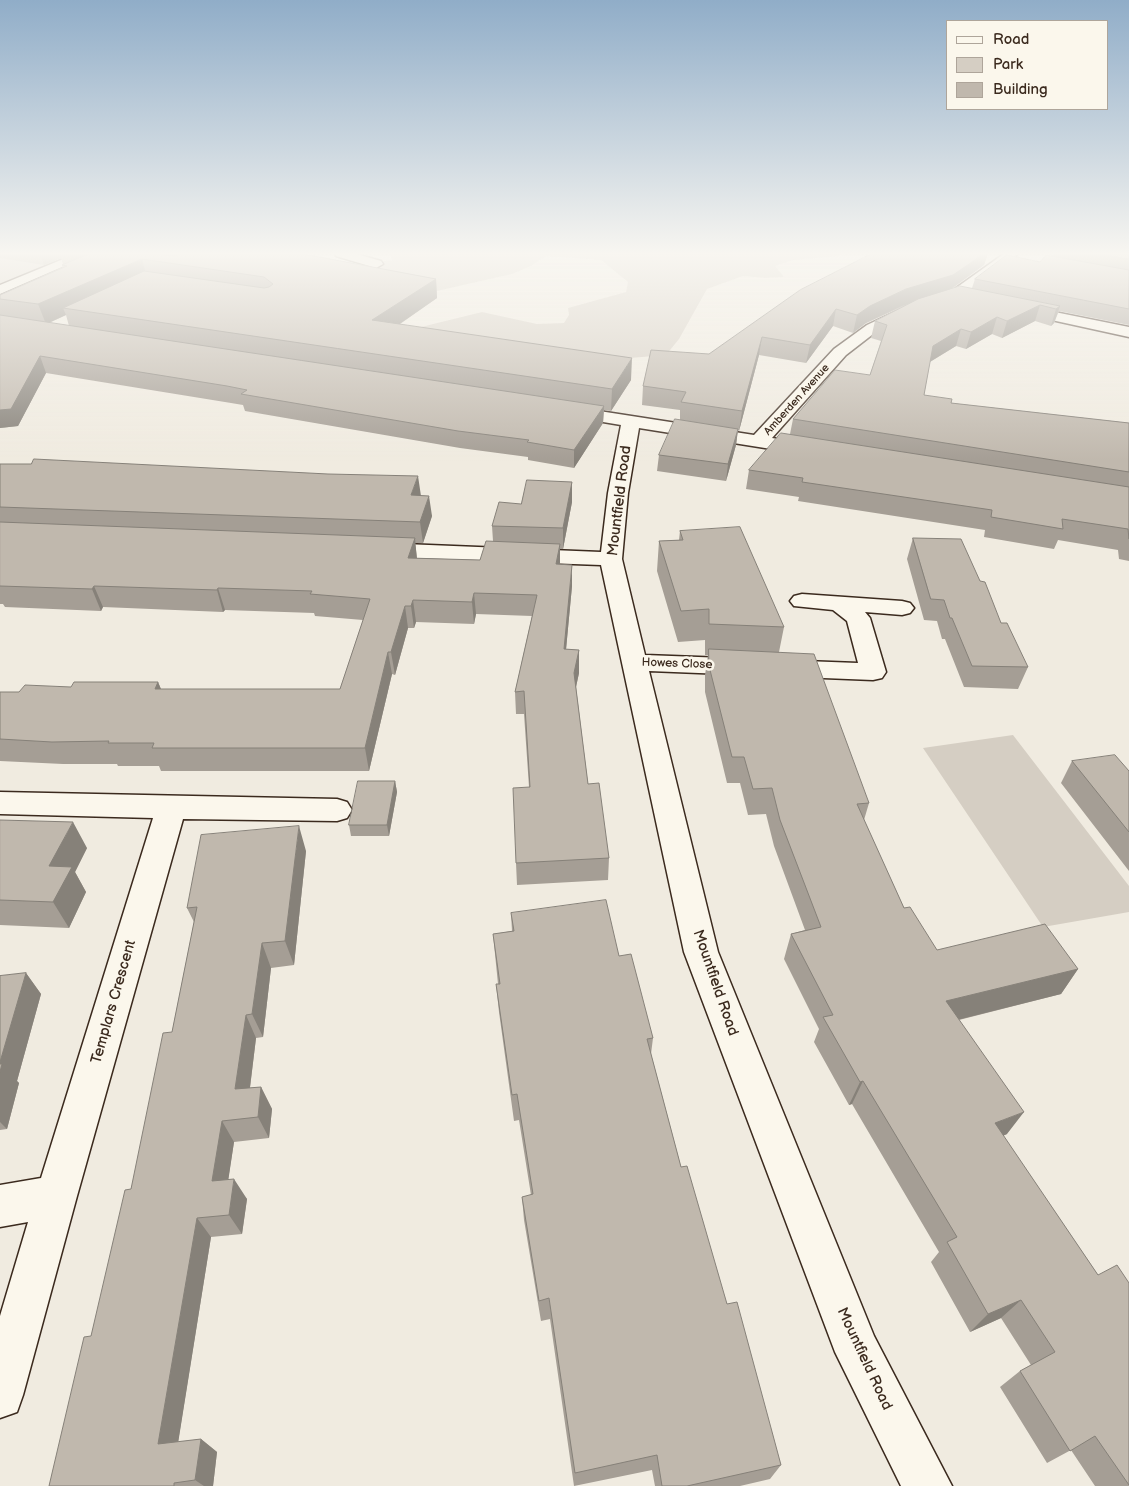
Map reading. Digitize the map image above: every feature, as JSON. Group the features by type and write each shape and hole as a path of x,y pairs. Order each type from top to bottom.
{"street":[{"name":"Amberden Avenue","path":"759,441 840,352 872,328 884,322"},
{"path":"1082,322 1129,332"},
{"path":"554,409 828,452"},
{"name":"Mountfield Road","path":"631,420 618,493 611,559 633,662 701,952 754,1094 858,1352 927,1486"},
{"path":"364,550 611,559"},
{"path":"802,601 902,608"},
{"name":"Howes Close","path":"633,662 872,672 858,618 839,603"},
{"path":"0,803 337,810"},
{"name":"Templars Crescent","path":"0,1395 56,1196 171,808"},
{"path":"0,1206 56,1196"}],"green space":[{"path":"440,322 688,322 679,339 666,355 618,359 417,328"},
{"path":"1013,735 1129,886 1129,912 1043,927 923,748"}],"building":[{"path":"0,322 49,322 604,406 574,450 527,442 529,440 458,431 241,394 247,390 227,386 40,356 11,409 0,410"},
{"path":"160,322 388,322 632,358 612,389"},
{"path":"754,322 826,322 810,345 762,337 742,411 681,402 686,392 643,386 651,350 709,354"},
{"path":"879,322 988,322 971,332 961,329 933,346 924,395 952,399 951,403 1129,423 1129,472 793,419 835,370 870,375 887,325"},
{"path":"675,419 738,429 728,464 659,455"},
{"path":"781,433 1129,487 1129,539 1128,529 1062,519 1063,529 991,517 992,510 802,482 803,478 749,470"},
{"path":"34,459 328,474 418,476 411,495 429,496 420,522 0,507 0,464 31,464"},
{"path":"527,480 572,482 563,528 492,526 499,502 521,504"},
{"path":"0,522 415,538 408,558 480,560 486,541 560,544 556,564 572,565 564,649 579,650 574,673 588,784 599,783 609,858 516,863 513,788 530,787 524,691 515,692 537,595 474,593 472,602 413,600 411,606 405,606 391,652 388,652 365,748 152,748 154,743 108,743 109,741 52,742 0,739 0,692 19,692 25,685 71,687 74,682 158,682 155,689 340,689 370,599 310,594 312,591 94,586 92,589 0,586"},
{"path":"740,527 784,627 709,624 709,609 681,611 659,541 683,540 680,531"},
{"path":"913,538 961,539 980,581 985,582 1001,623 1007,623 1028,667 972,666 952,618 950,618 944,600 931,599"},
{"path":"709,649 814,654 869,803 857,804 904,908 910,907 937,950 1045,924 1078,969 946,1001 1024,1112 995,1123 1098,1275 1117,1265 1129,1283 1129,1485 1095,1436 1070,1451 1020,1371 1055,1352 1021,1300 988,1314 947,1242 957,1237 863,1081 860,1082 823,1017 833,1015 791,934 821,927 780,820 772,788 753,789 744,757 732,757 709,666"},
{"path":"1115,755 1129,771 1129,832 1072,761"},
{"path":"358,781 395,781 387,825 349,825"},
{"path":"0,820 73,822 49,866 72,867 53,902 0,900"},
{"path":"299,826 285,941 262,943 252,1014 246,1015 235,1089 261,1087 258,1117 222,1121 212,1181 234,1179 229,1215 197,1218 158,1444 201,1439 195,1480 174,1483 174,1486 49,1486 84,1337 91,1336 125,1190 131,1189 163,1033 172,1032 197,907 187,908 201,835"},
{"path":"606,900 619,956 631,954 653,1038 647,1039 681,1167 687,1166 727,1304 737,1302 781,1465 687,1486 662,1486 657,1455 575,1473 549,1298 539,1301 522,1197 533,1194 517,1094 512,1095 496,984 500,984 493,934 514,931 511,913"},
{"path":"26,973 0,1062 0,976"}]}
